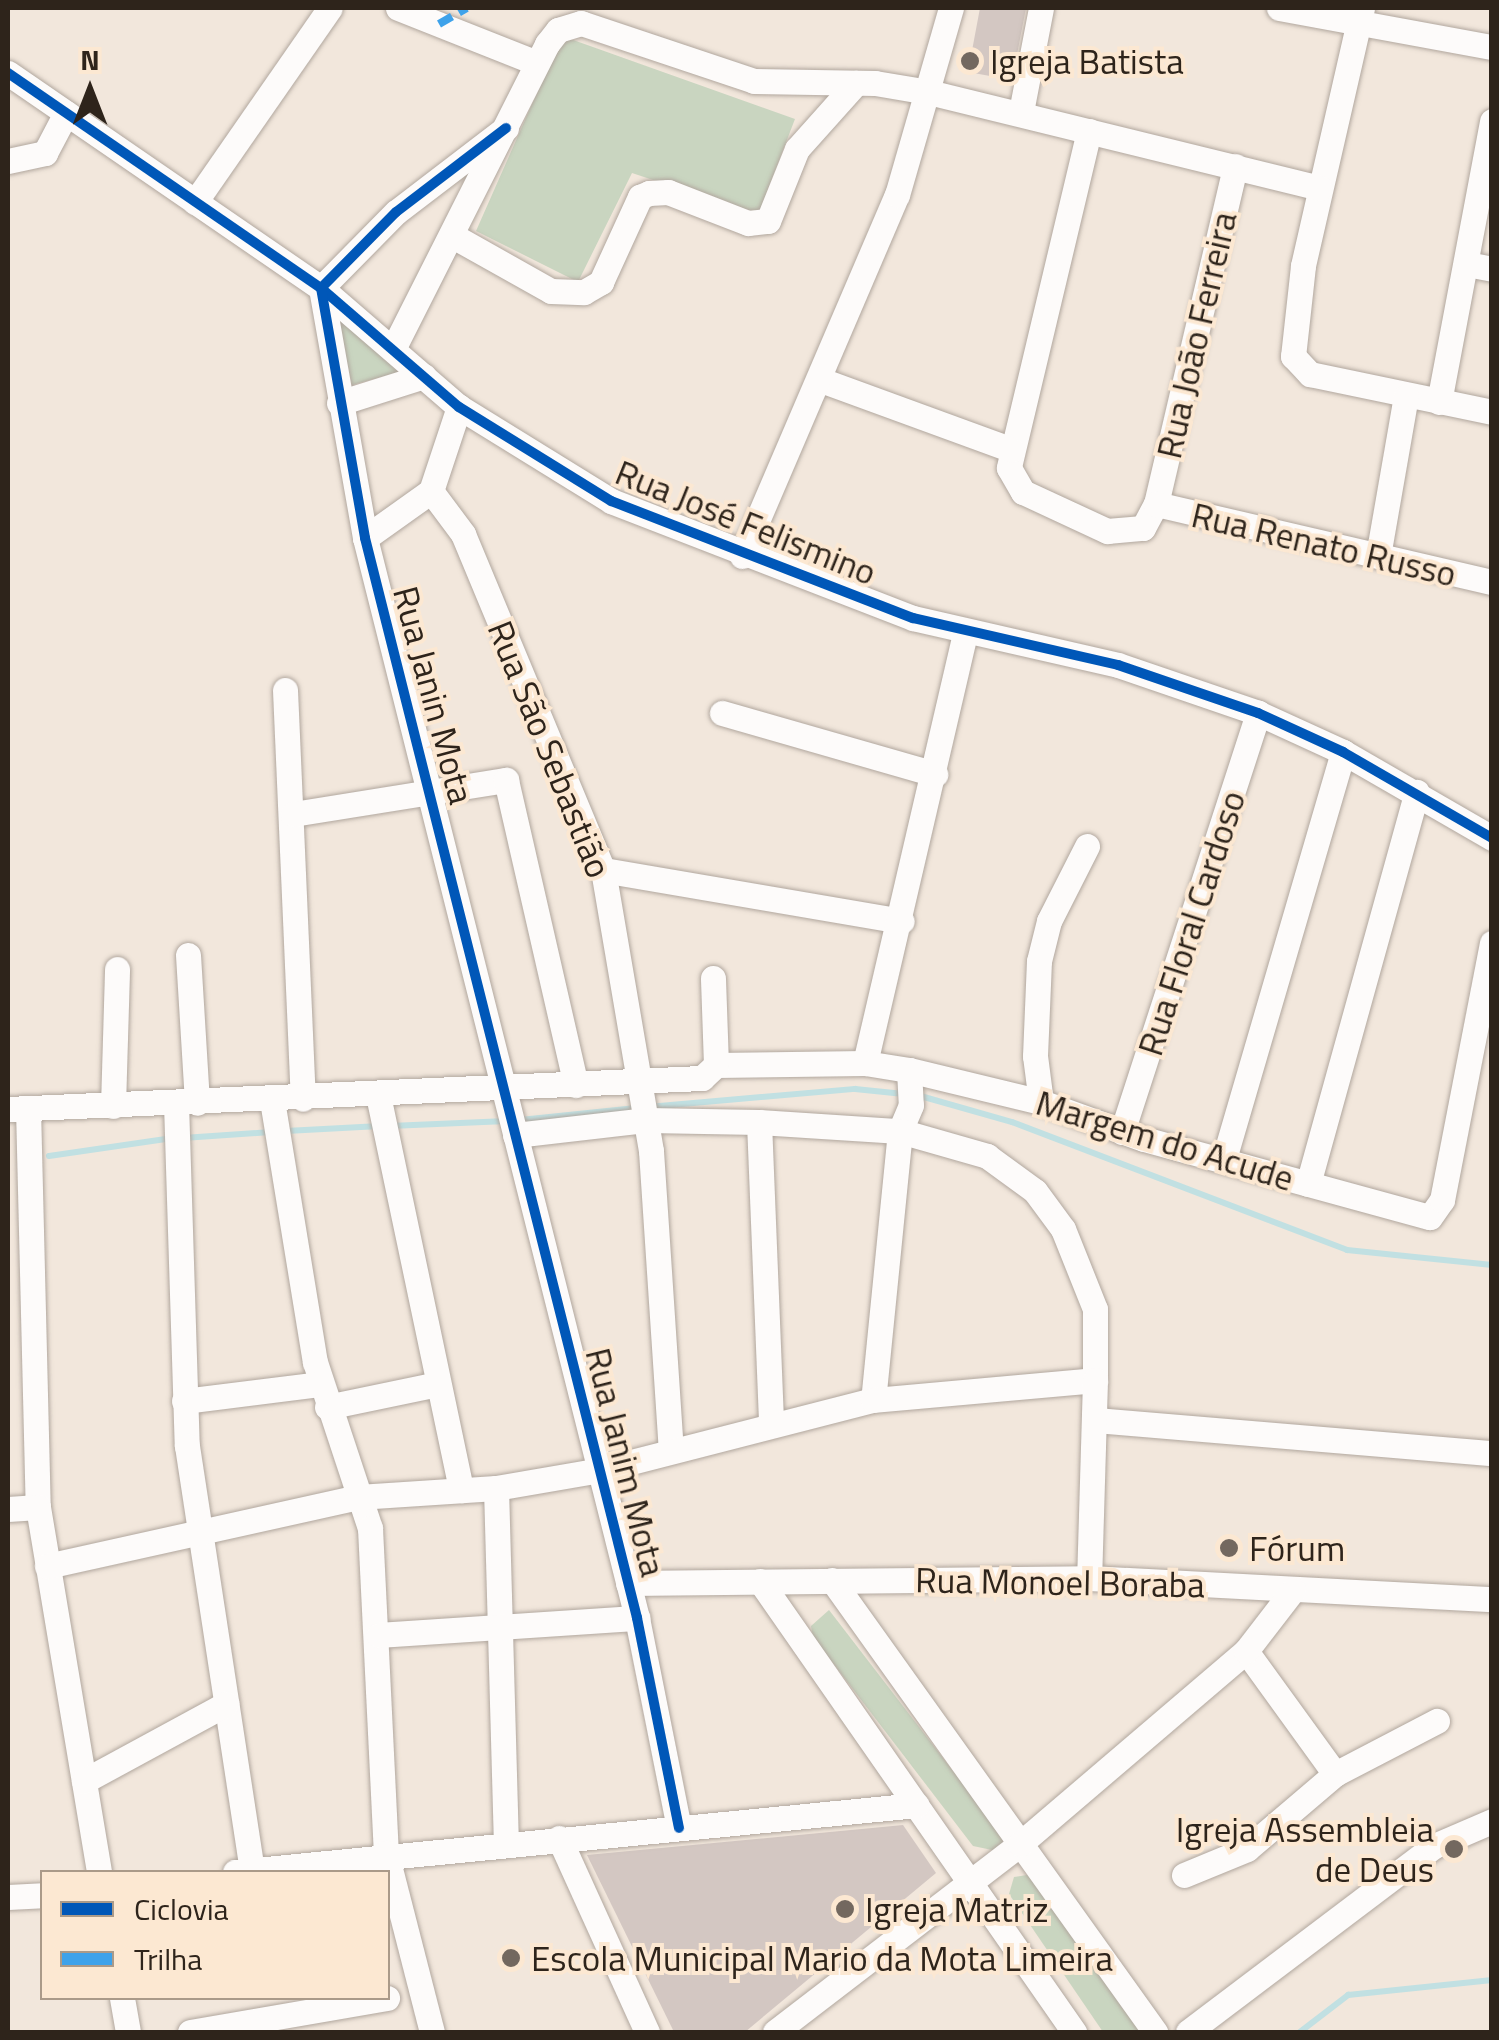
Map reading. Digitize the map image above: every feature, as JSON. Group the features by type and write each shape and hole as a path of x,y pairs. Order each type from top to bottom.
{"street":[{"path":"195,202 330,8"},
{"path":"398,8 537,62"},
{"path":"742,556 821,380 896,195 951,8"},
{"path":"1020,112 1040,8"},
{"path":"1279,8 1360,14 1492,46"},
{"path":"1360,14 1294,311 1293,356 1310,374 1492,412"},
{"path":"394,349 537,62 558,30 590,23 754,81 856,82 929,92"},
{"name":"Rua José Felismino","path":"8,73 321,288 458,407 612,502 742,556 965,634 1118,665 1258,713 1417,792 1492,838"},
{"path":"453,236 551,291 584,292 601,282 640,197 649,192 668,192 748,223 768,221 797,149 856,82"},
{"name":"Rua João Ferreira","path":"929,92 1319,188"},
{"path":"8,160 45,152 66,113"},
{"path":"1438,402 1479,266 1492,121"},
{"path":"321,288 396,212 506,128"},
{"path":"1089,130 1012,450 1010,474 1019,489 1086,525 1133,532 1148,524 1156,504"},
{"name":"Rua João Ferreira","path":"1156,504 1235,166"},
{"name":"Rua Janin Mota","path":"321,288 364,538 431,787 511,1116"},
{"path":"339,403 424,376"},
{"path":"821,380 1012,450"},
{"path":"1378,556 1406,396"},
{"path":"364,538 431,491 458,407"},
{"name":"Rua São Sebastião","path":"431,491 463,534 603,870 647,1120 671,1449"},
{"name":"Rua Renato Russo","path":"1156,504 1492,582"},
{"path":"511,1116 576,1085 640,1083 709,1071 865,1063 902,921 965,634"},
{"path":"285,690 304,1099"},
{"path":"722,713 936,774"},
{"name":"Rua Floral Cardoso","path":"1122,1132 1258,713"},
{"path":"1224,1159 1342,752"},
{"path":"293,814 495,776 510,785 576,1085"},
{"path":"1308,1184 1417,792"},
{"path":"1041,1102 1039,961 1050,921 1087,846"},
{"path":"603,870 902,921"},
{"name":"Margem do Acude","path":"865,1063 911,1086 1041,1102 1122,1132 1420,1218 1430,1217 1442,1200 1492,943"},
{"path":"188,955 184,1401 199,1532 226,1704 244,1870"},
{"path":"113,1106 116,969"},
{"path":"709,1071 713,978"},
{"path":"873,1400 900,1131 911,1086"},
{"path":"378,1095 460,1490"},
{"path":"99,1870 38,1506 20,1268 18,1109 378,1095 511,1116 759,1122 900,1131 986,1156 1035,1191 1063,1229 1085,1276 1098,1338 1089,1578"},
{"path":"272,1100 324,1396 370,1528 379,1634 386,1853 432,2032"},
{"name":"Rua Janim Mota","path":"511,1116 637,1618 678,1828"},
{"path":"759,1122 771,1422"},
{"path":"47,1566 358,1496 496,1488 600,1470 771,1422 873,1400 1095,1380"},
{"path":"184,1401 324,1396 438,1384"},
{"path":"1096,1420 1492,1453"},
{"path":"496,1488 506,1842"},
{"path":"8,1509 38,1506"},
{"name":"Rua Monoel Boraba","path":"628,1583 1089,1578 1492,1599"},
{"path":"832,1580 1155,2032"},
{"path":"760,1581 1074,2032"},
{"path":"775,2032 1020,1844 1246,1651 1293,1590"},
{"path":"379,1634 637,1618"},
{"path":"1246,1651 1335,1774"},
{"path":"84,1781 226,1704"},
{"path":"1184,1876 1247,1849 1335,1774 1436,1721"},
{"path":"252,1870 386,1853 918,1805"},
{"path":"1188,2032 1434,1846 1492,1821"},
{"path":"559,1838 647,2032"},
{"path":"8,1897 40,1894"},
{"path":"390,1997 421,1992"},
{"path":"122,2000 128,2032"},
{"path":"190,2032 375,2000"}],"green space":[{"path":"562,36 795,119 758,215 632,173 578,282 476,231"},
{"path":"337,316 410,369 352,385"},
{"path":"829,1610 1000,1832 1004,1845 997,1851 973,1846 813,1637 811,1626"},
{"path":"1027,1875 1151,2032 1103,2032 1009,1894 1014,1877"}],"building":[{"path":"980,8 1026,8 1012,80 968,72"},
{"name":"Igreja Matriz","path":"903,1825 936,1873 745,2032 674,2032 587,1855"}],"waterway":[{"path":"648,1107 855,1089 904,1094"},
{"path":"917,1095 1012,1122 1347,1250 1492,1265"},
{"path":"520,1120 636,1108"},
{"path":"390,1126 507,1121"},
{"path":"286,1131 380,1126"},
{"path":"183,1138 270,1132"},
{"path":"49,1156 166,1139"},
{"path":"1300,2032 1348,1995 1492,1980"}],"marked path":[{"path":"439,24 467,8"}],"cycle path":[{"path":"8,73 321,288 459,407 611,501 913,618 1118,665 1258,713 1343,752 1492,838"},
{"path":"506,128 396,212 321,288 365,538 637,1618 679,1828"}],"place":[{"name":"Igreja Batista","path":"970,61"},
{"name":"Fórum","path":"1229,1548"},
{"name":"Igreja Assembleia de Deus","path":"1454,1849"},
{"name":"Igreja Matriz","path":"845,1909"},
{"name":"Escola Municipal Mario da Mota Limeira","path":"511,1958"}]}
